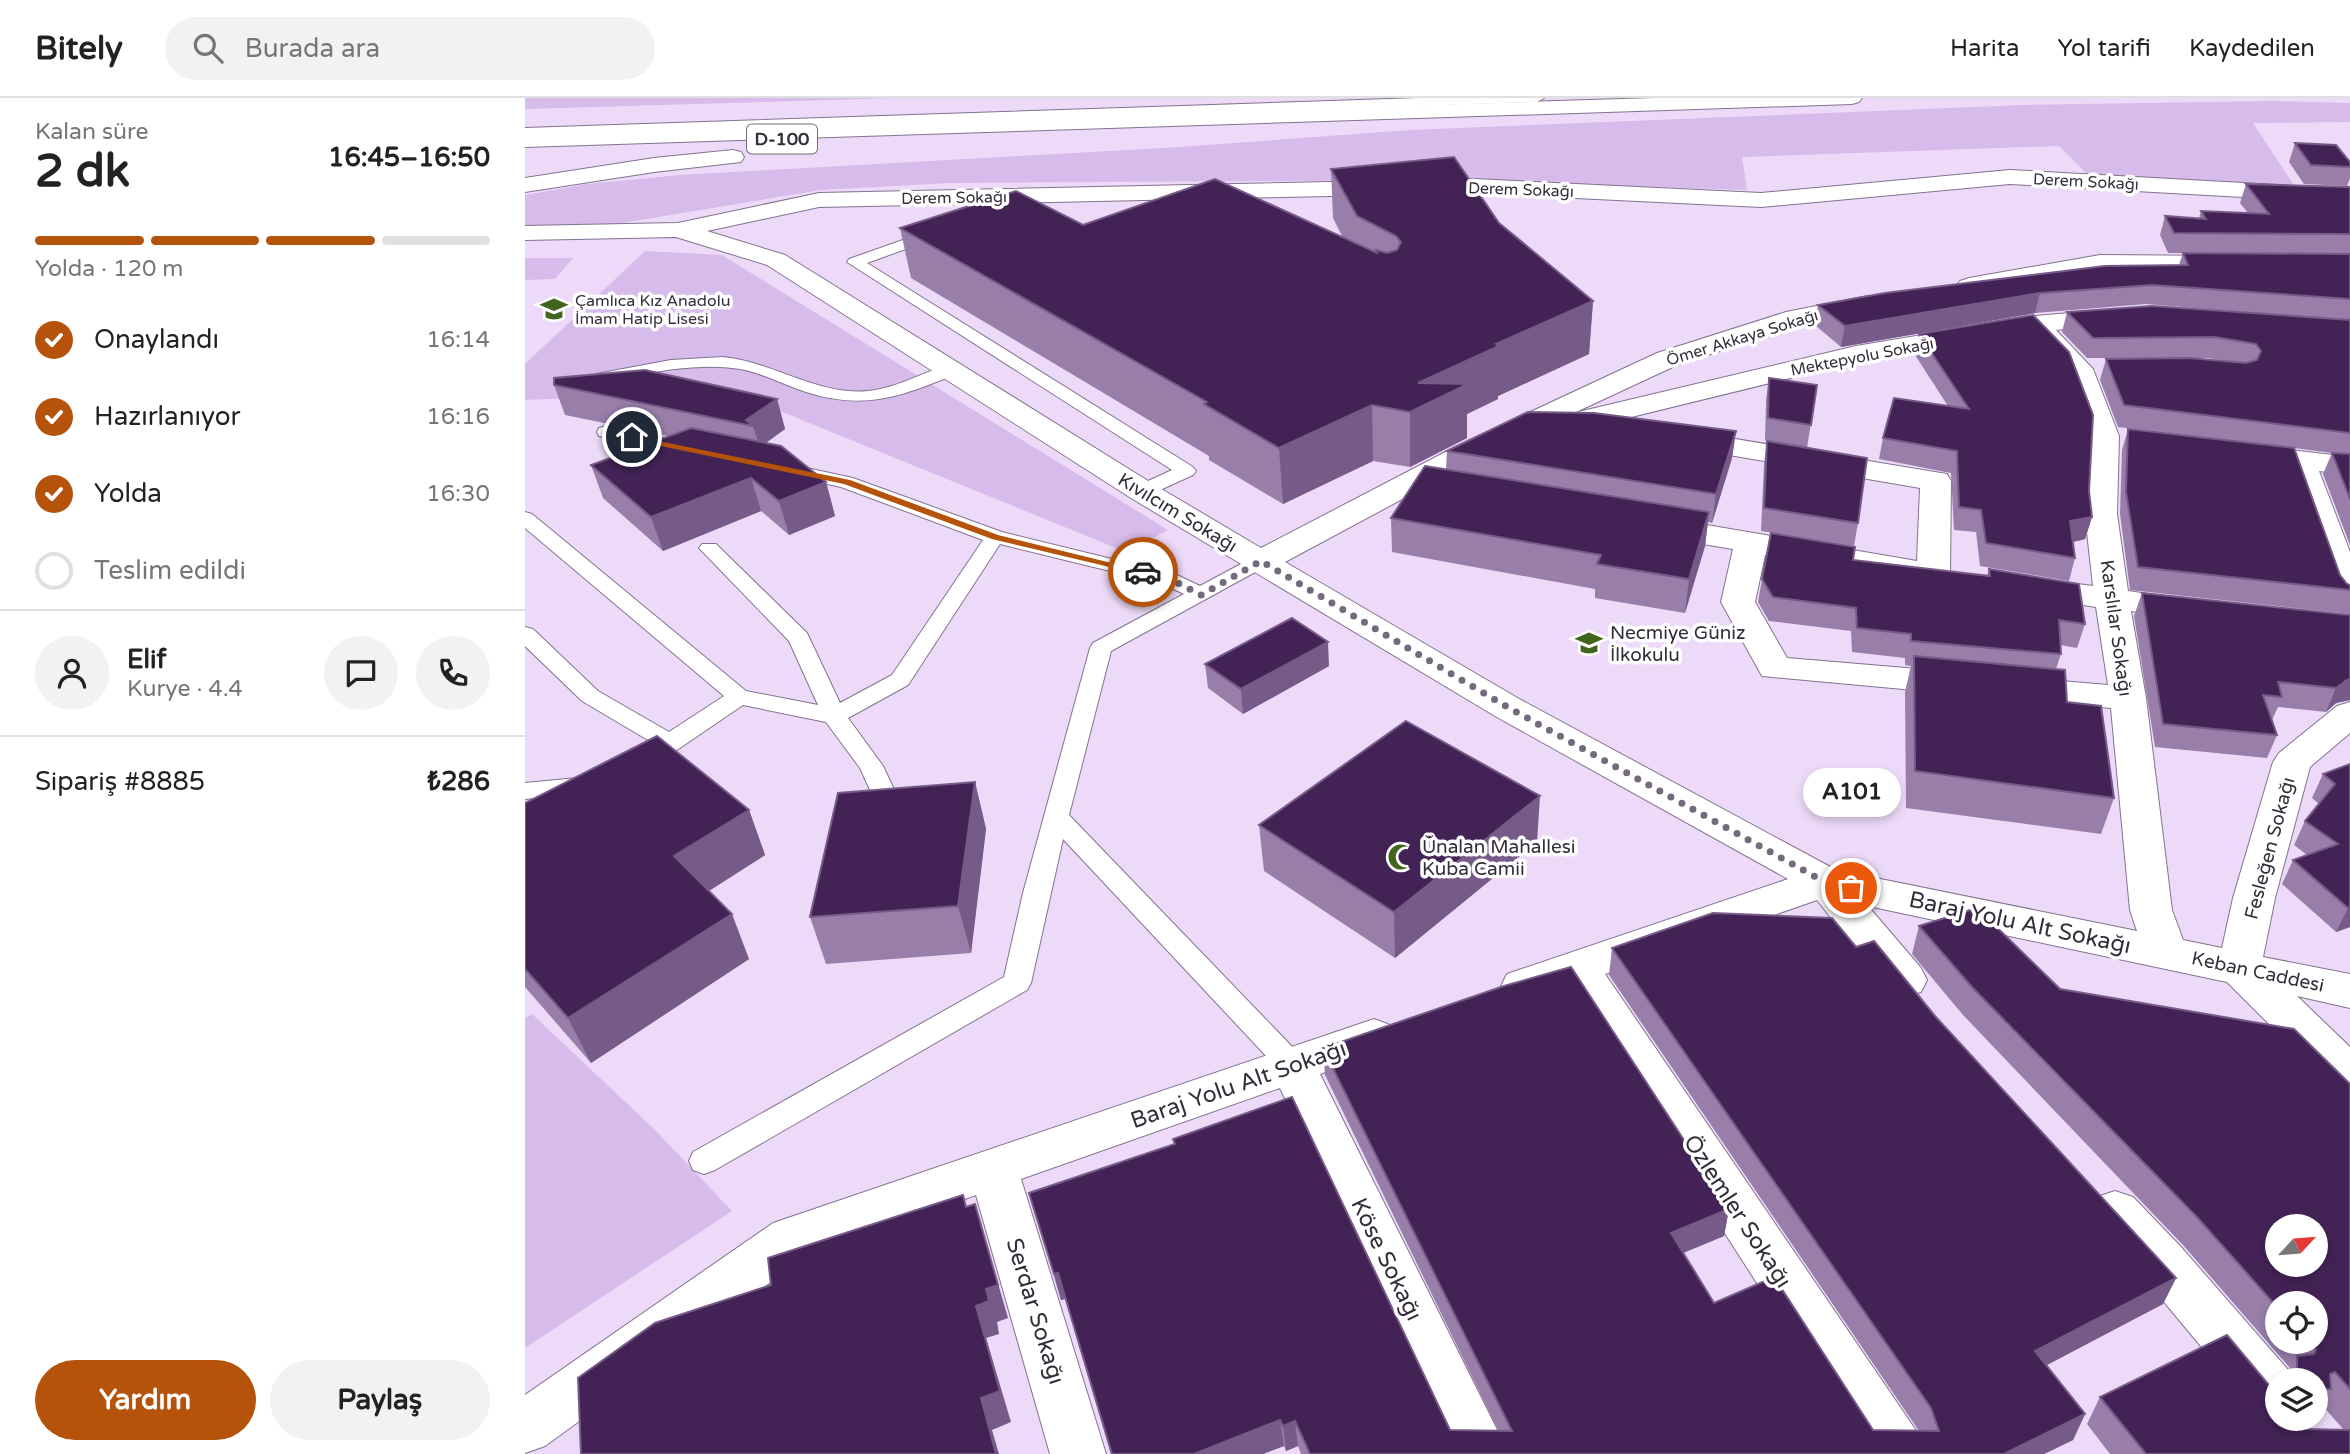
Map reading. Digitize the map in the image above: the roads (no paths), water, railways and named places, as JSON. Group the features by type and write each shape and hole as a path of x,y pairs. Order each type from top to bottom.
{"main road":[{"path":"525,116 1130,98"},
{"path":"525,140 1538,103 1852,98"},
{"path":"806,153 1366,125 1538,103"},
{"name":"D-100","path":"525,161 660,146 904,135 1038,123"},
{"path":"525,185 686,161 751,156"},
{"name":"Derem Sokağı","path":"525,233 678,230 819,200 1253,199 1474,186 1761,200 2010,177 2350,196"},
{"path":"2226,189 2242,213"},
{"name":"Kıvılcım Sokağı","path":"678,230 776,260 1142,491 1509,708 1825,882"},
{"path":"1942,290 2100,262 2251,263"},
{"name":"Ömer Akkaya Sokağı","path":"1261,561 1467,453 1667,359 1795,318 1889,300"},
{"name":"Mektepyolu Sokağı","path":"1467,453 1561,425 1856,354 2035,324 2146,315"},
{"name":"Karslılar Sokağı","path":"2035,324 2092,369 2117,437 2101,514 2128,698 2151,910 2165,952"},
{"path":"1561,425 1705,442 1936,481 1946,575 1627,521"},
{"path":"2222,450 2350,466"},
{"path":"2300,460 2346,616"},
{"path":"1407,484 1462,494"},
{"path":"1751,542 1738,602 1775,668 2128,698"},
{"path":"2001,584 2112,601 2218,612"},
{"name":"Fesleğen Sokağı","path":"2239,967 2254,898 2292,762 2350,714"},
{"path":"1486,998 1825,882 1928,1008"},
{"name":"Baraj Yolu Alt Sokağı","path":"1825,882 2165,952"},
{"name":"Keban Caddesi","path":"2165,952 2350,991"},
{"name":"Özlemler Sokağı","path":"1577,967 1899,1454"},
{"path":"2239,967 2350,1076"},
{"name":"Baraj Yolu Alt Sokağı","path":"525,1427 792,1238 1409,1025"},
{"name":"Köse Sokağı","path":"1292,1065 1481,1454"},
{"name":"Serdar Sokağı","path":"993,1168 1078,1454"},
{"path":"2087,1182 2163,1263 2265,1384"}],"lane":[{"path":"525,124 1380,98"},
{"path":"525,132 1538,103"},
{"path":"944,233 930,234 855,262 1186,471 1142,491"},
{"path":"596,380 664,366 737,364 759,368 812,388 853,399 881,396 950,370"},
{"path":"606,432 697,451"},
{"path":"763,465 846,482 995,537 1170,579 1201,595"},
{"path":"525,518 739,697 834,716 900,680 995,537"},
{"path":"709,548 799,638 834,716 871,766 896,820"},
{"path":"704,1161 1017,983 1056,816 1101,648 1261,561"},
{"path":"525,634 590,696 670,743"},
{"path":"525,791 599,784 670,743 739,697"},
{"path":"1056,816 1292,1065"}],"place":[{"name":"Çamlıca Kız Anadolu İmam Hatip Lisesi","path":"554,309"},
{"name":"Necmiye Güniz İlkokulu","path":"1589,643"},
{"name":"Ünalan Mahallesi Kuba Camii","path":"1401,857"},
{"name":"A101","path":"1851,888"}]}
